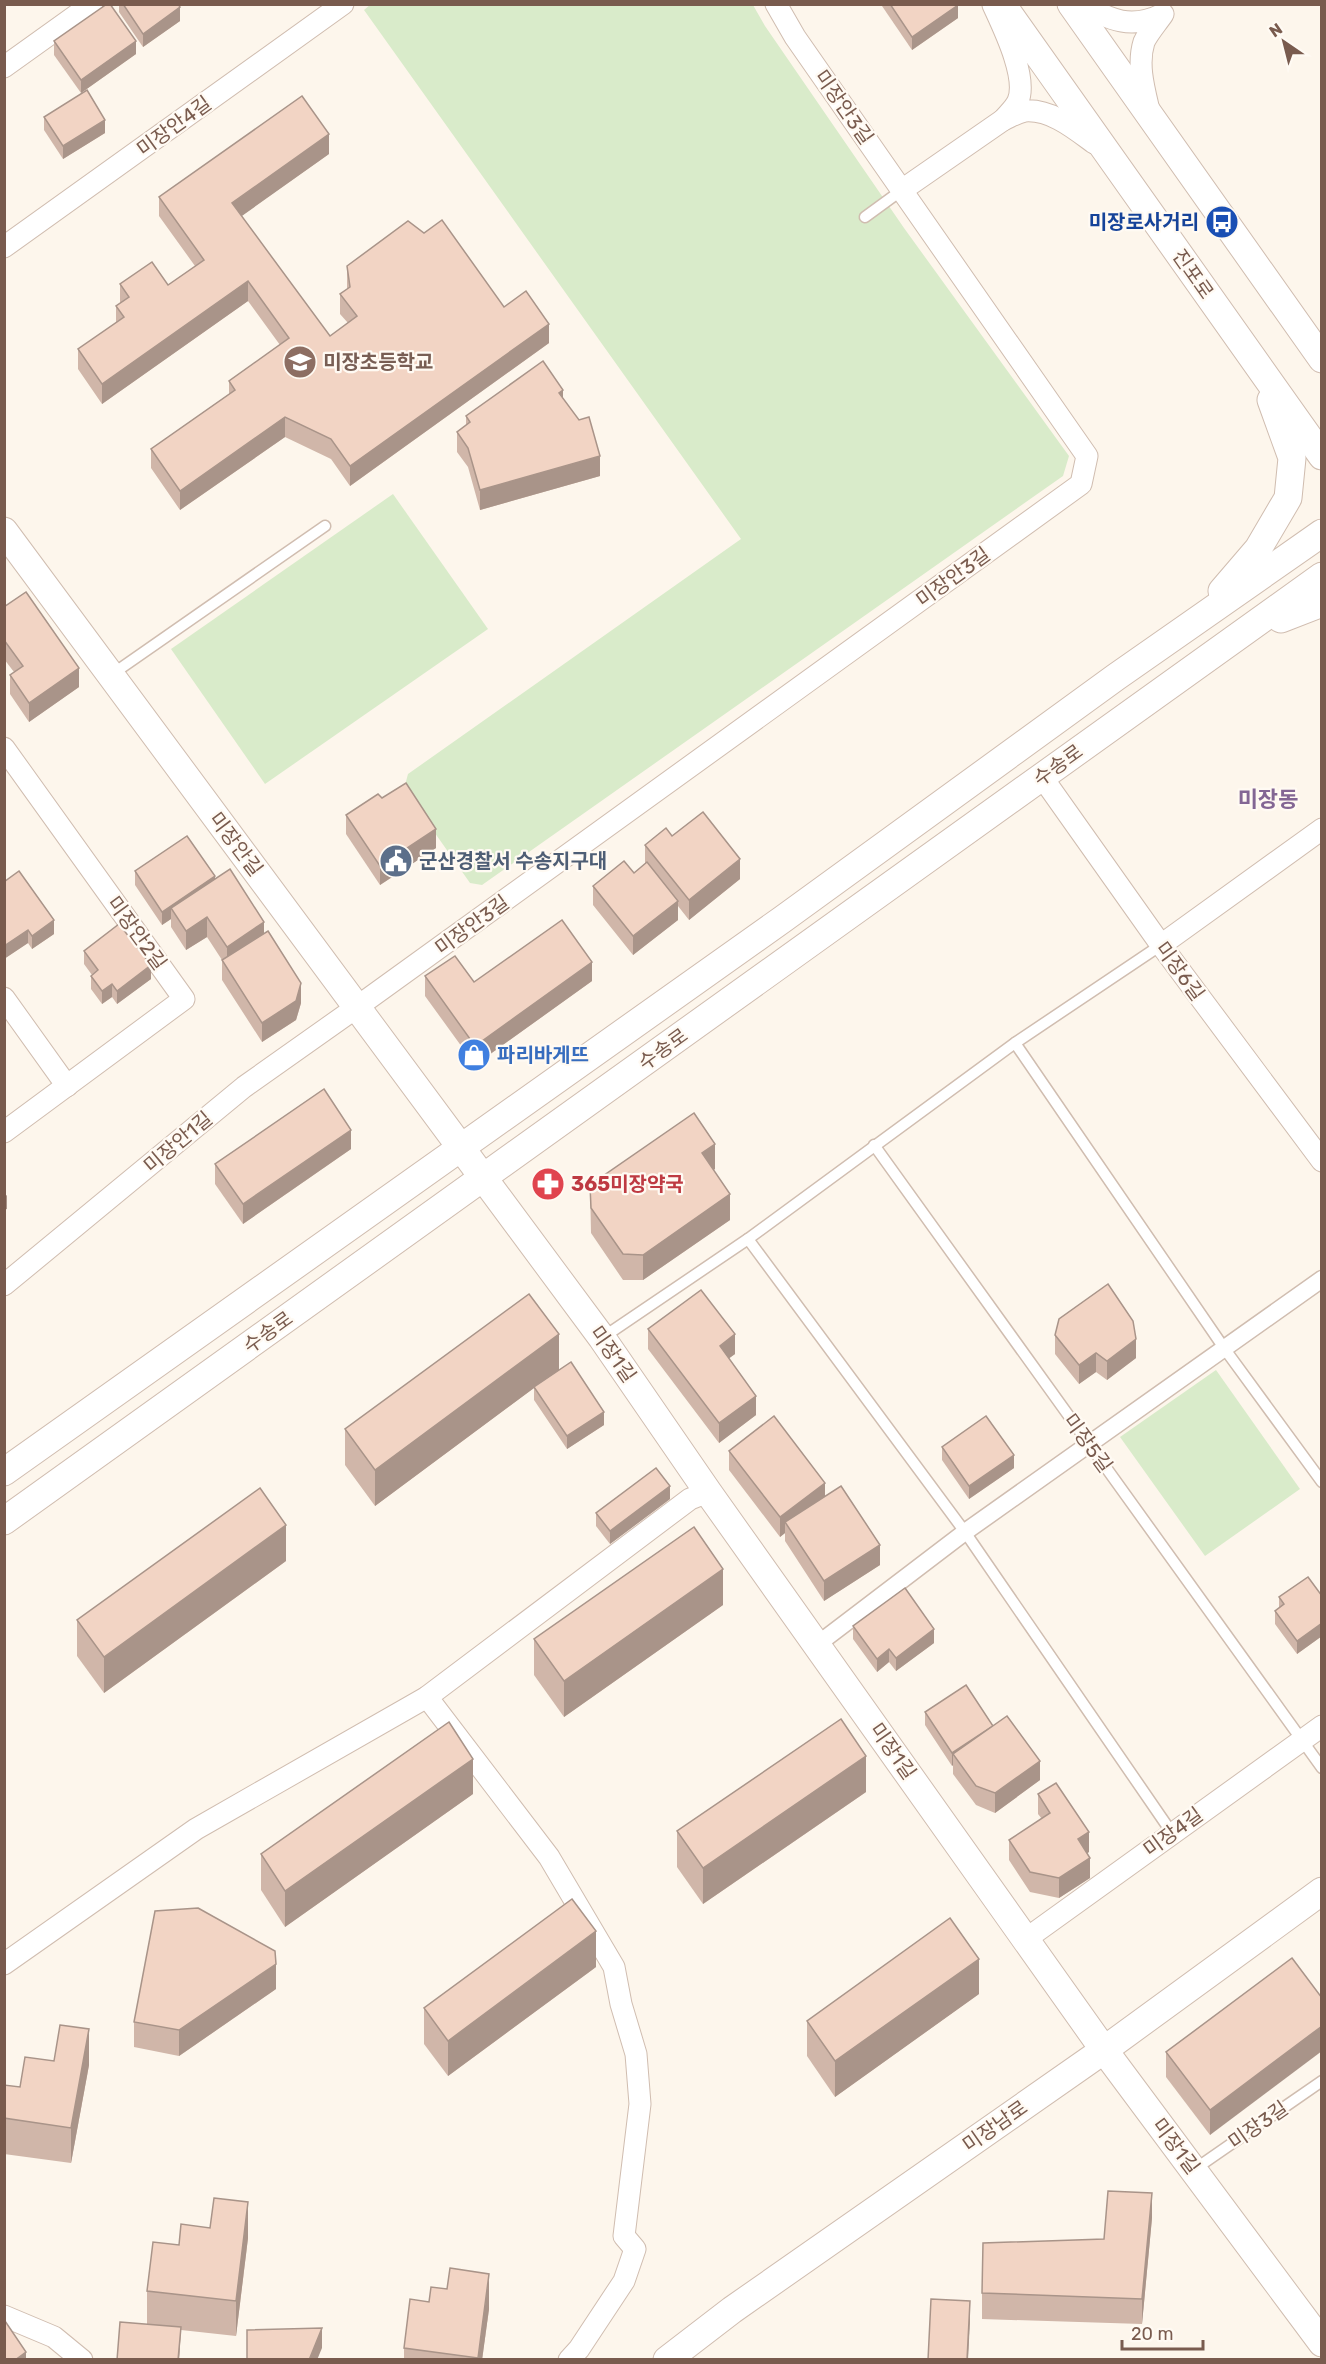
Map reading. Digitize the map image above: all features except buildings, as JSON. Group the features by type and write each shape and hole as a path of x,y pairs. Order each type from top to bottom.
{"street":[{"path":"4,67 92,4"},
{"name":"미장안4길","path":"4,248 343,4"},
{"name":"미장안3길","path":"357,1007 1081,484 1087,456 795,38 776,4"},
{"path":"993,4 1017,66 1020,89 1018,102 1003,120"},
{"name":"진포로","path":"1002,4 1322,456"},
{"path":"1071,4 1322,359"},
{"path":"1081,4 1125,22 1146,22 1170,9"},
{"path":"1152,119 1143,86 1141,60 1144,42 1170,9"},
{"path":"902,190 1003,120 1024,111 1044,114 1069,124 1107,153"},
{"path":"1286,308 1322,346"},
{"path":"1198,620 1258,549 1288,498 1292,459 1274,407 1235,333"},
{"name":"미장안길","path":"4,531 471,1160"},
{"name":"수송로","path":"4,1521 471,1160 1198,620 1322,533"},
{"name":"수송로","path":"4,1472 1042,777 1322,576"},
{"path":"1235,638 1322,603"},
{"name":"미장안2길","path":"4,748 184,999 4,1132"},
{"name":"미장6길","path":"1042,777 1161,945 1322,1161"},
{"path":"1161,945 1322,829"},
{"path":"4,998 67,1086"},
{"name":"미장안1길","path":"4,1285 244,1087 357,1007"},
{"name":"미장1길","path":"471,1160 602,1338 708,1492 1104,2050 1322,2343"},
{"path":"818,1644 965,1532 1322,1279"},
{"path":"4,1964 196,1829 427,1697 690,1499 708,1492"},
{"path":"427,1697 549,1857 589,1924 614,1967 621,2004 636,2054 640,2104 624,2236 635,2249 624,2281 579,2349 568,2360"},
{"name":"미장4길","path":"1026,1939 1322,1726"},
{"name":"미장남로","path":"667,2360 732,2310 1104,2050 1322,1891"},
{"path":"4,2316 54,2337 82,2360"}],"lane":[{"path":"865,217 902,190"},
{"path":"111,675 325,526"},
{"path":"602,1338 748,1239 1015,1043 1161,945"},
{"path":"1015,1043 1224,1348 1322,1482"},
{"name":"미장5길","path":"874,1145 1088,1444 1203,1599 1322,1768"},
{"path":"748,1239 965,1532 1172,1833"},
{"name":"미장3길","path":"1194,2170 1322,2080"}],"green space":[{"path":"371,4 753,5 765,26 904,228 1069,456 1063,476 482,885 470,883 404,789 408,774 741,539 364,10"},
{"path":"393,494 488,629 265,784 171,649"},
{"path":"1216,1370 1300,1489 1205,1556 1120,1437"}],"place":[{"name":"미장로사거리","path":"1222,222"},
{"name":"미장초등학교","path":"300,362"},
{"name":"군산경찰서 수송지구대","path":"396,861"},
{"name":"파리바게뜨","path":"474,1055"},
{"name":"365미장약국","path":"548,1184"}],"district":[{"name":"미장동","path":"1268,799"}]}
